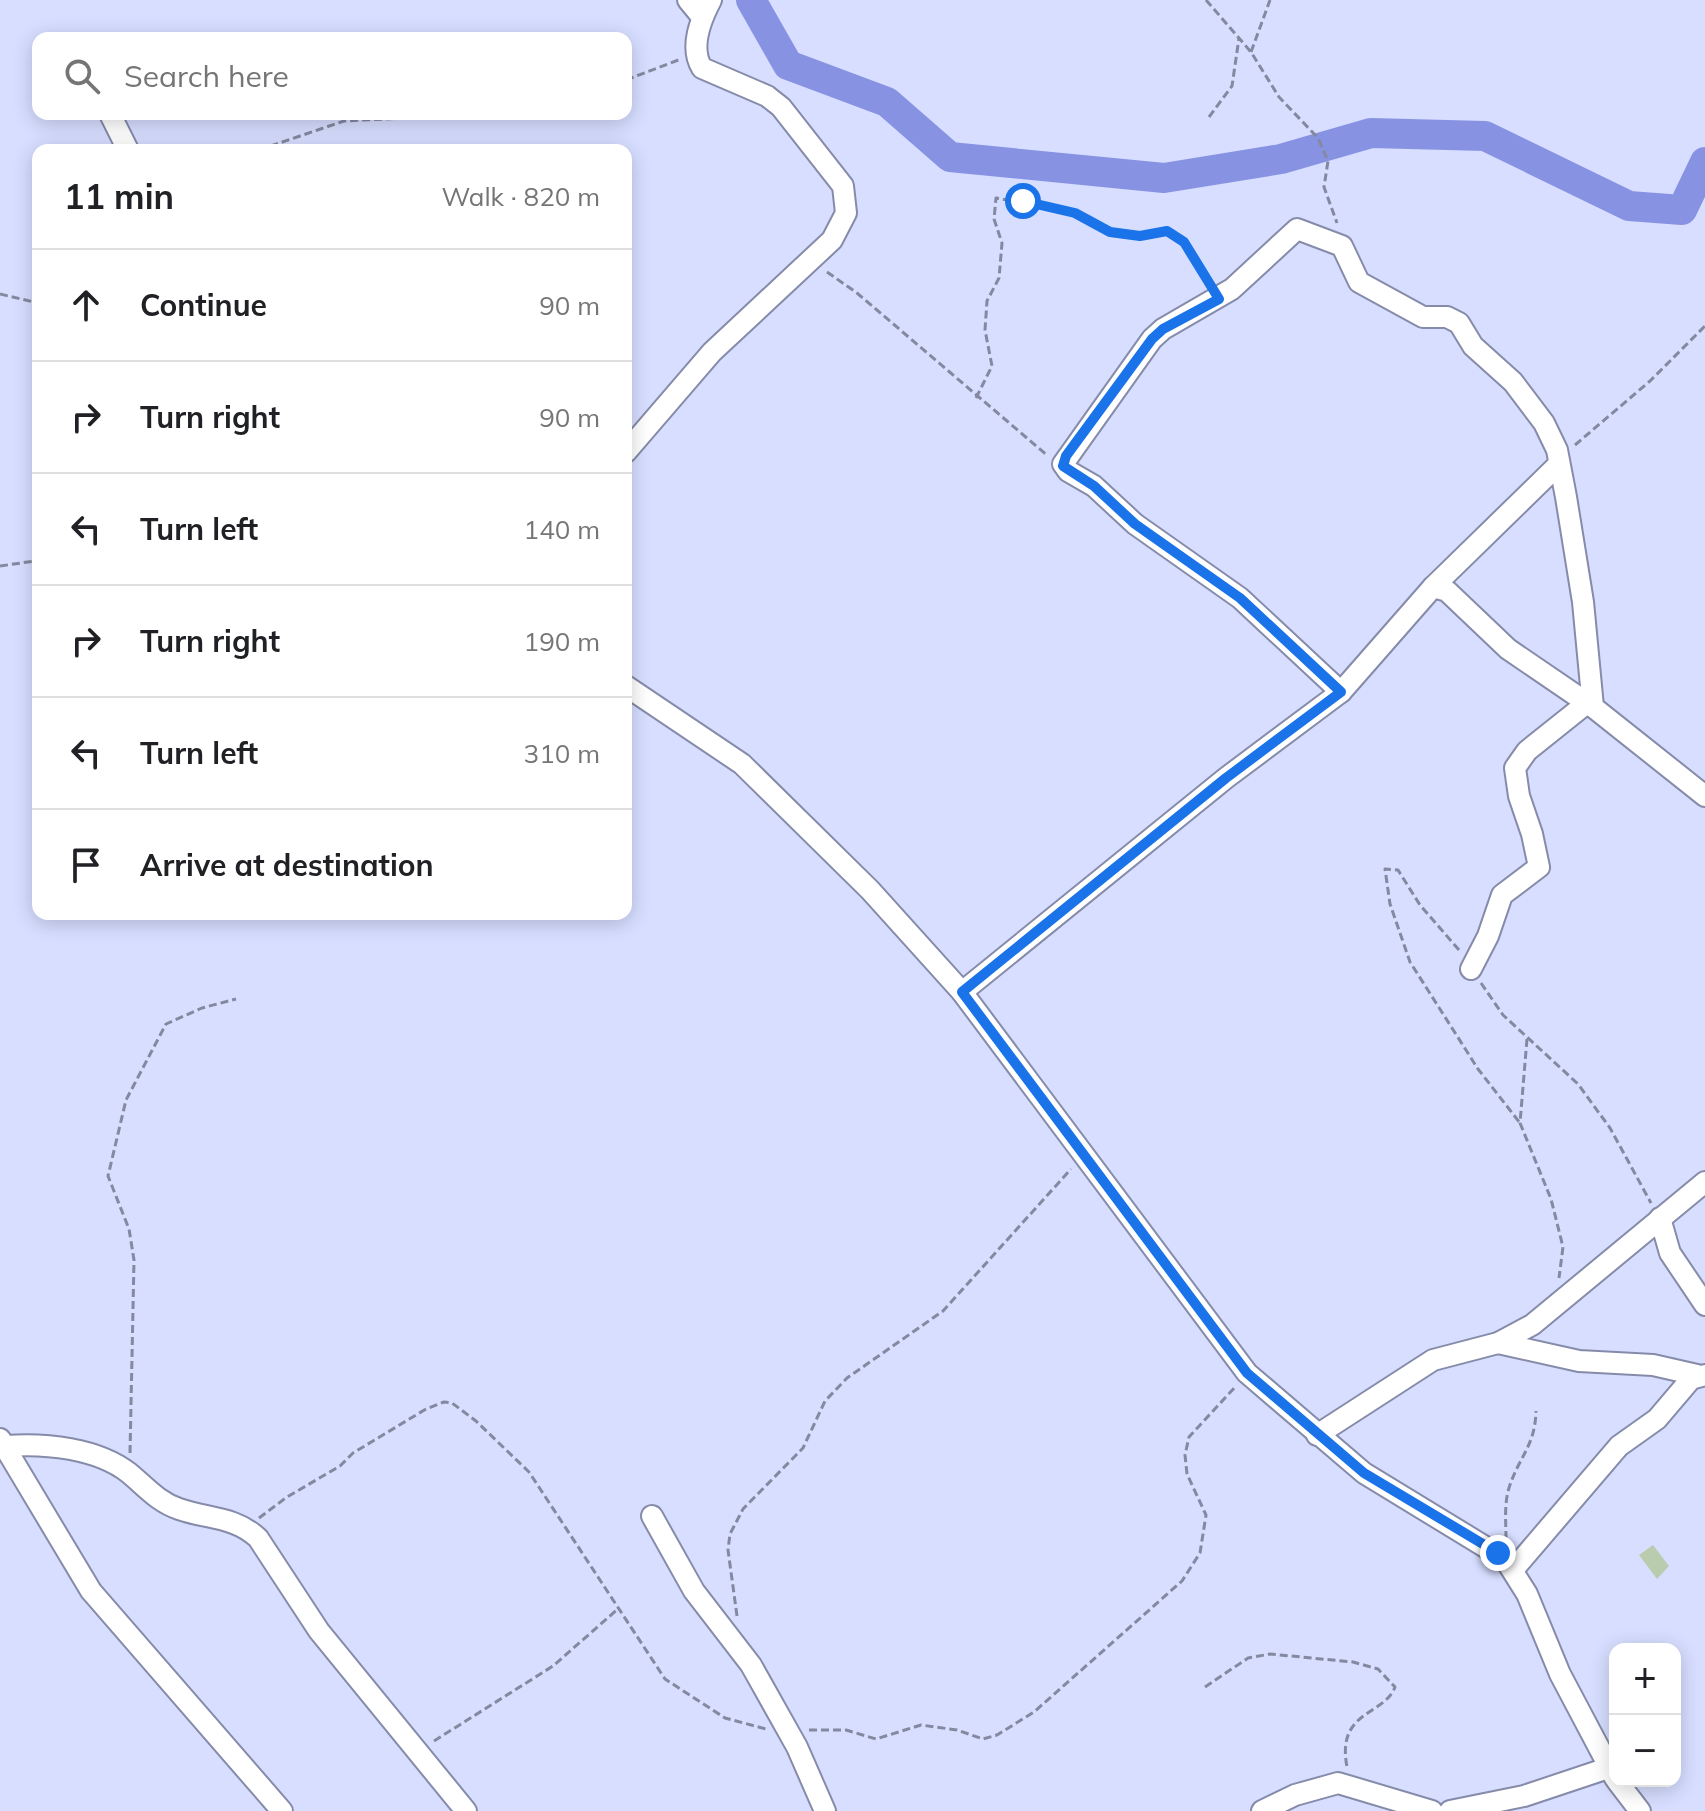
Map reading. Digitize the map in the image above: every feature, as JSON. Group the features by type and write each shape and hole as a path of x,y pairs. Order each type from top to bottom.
{"street":[{"path":"632,445 712,352 811,260 840,228 846,213 843,186 781,107 757,91 702,68 695,52 707,8 688,0"},
{"path":"113,120 125,144"},
{"path":"1341,692 1240,598 1135,524 1094,486 1063,466 1066,456 1152,339 1163,329 1219,299 1248,277 1294,230 1311,232 1342,246 1359,282 1423,317 1447,317 1459,323 1473,346 1533,406 1552,437 1559,464 1583,602 1590,705"},
{"path":"962,992 1201,798 1341,692 1433,587 1559,464"},
{"path":"1433,587 1447,591 1508,649 1590,705 1705,796"},
{"path":"632,690 742,764 870,890 962,992 1247,1373 1364,1473 1509,1565 1609,1768"},
{"path":"1471,969 1488,936 1502,895 1539,867 1519,796 1515,768 1527,751 1590,705"},
{"path":"1317,1435 1433,1360 1498,1343 1558,1305 1705,1182"},
{"path":"1660,1218 1670,1253 1705,1305"},
{"path":"1498,1343 1579,1361 1653,1365 1701,1375"},
{"path":"1509,1565 1619,1446 1654,1423 1701,1375"},
{"path":"3,1443 33,1444 109,1460 160,1501 181,1510 228,1519 247,1528 258,1538 319,1631 466,1811"},
{"path":"3,1443 91,1591 282,1811"},
{"path":"652,1516 694,1591 751,1665 788,1731 825,1811"},
{"path":"1450,1811 1609,1777"},
{"path":"1262,1811 1320,1787 1338,1783 1432,1811"},
{"path":"1621,1787 1640,1811"}],"path":[{"path":"1206,0 1251,52 1279,97 1318,138 1328,161 1324,187 1342,246"},
{"path":"1251,52 1270,0"},
{"path":"1209,117 1232,86 1239,38"},
{"path":"632,78 695,52"},
{"path":"277,144 344,121 364,120"},
{"path":"976,398 992,366 985,317 989,295 1000,272 1002,239 994,219 996,198 1075,213 1110,232 1140,236 1167,231 1184,242 1219,299"},
{"path":"811,260 857,293 976,398 1056,463"},
{"path":"0,294 32,302"},
{"path":"1559,464 1587,431 1650,381 1705,326"},
{"path":"0,566 32,561"},
{"path":"1558,1305 1557,1286 1563,1247 1545,1184 1520,1123 1478,1069 1410,962 1390,904 1385,869 1398,870 1420,905 1455,943 1503,1015 1568,1073 1594,1106 1635,1170 1660,1218"},
{"path":"129,1473 134,1260 129,1229 108,1176 112,1146 126,1100 166,1024 202,1008 236,999"},
{"path":"1520,1123 1527,1039"},
{"path":"737,1617 728,1550 730,1534 743,1509 803,1448 825,1401 847,1378 943,1311 1084,1155"},
{"path":"247,1528 287,1497 340,1466 353,1453 426,1409 444,1402 452,1403 476,1421 529,1472 665,1679 725,1718 772,1730 846,1730 876,1739 921,1725 957,1730 983,1739 997,1735 1034,1712 1182,1581 1200,1553 1206,1515 1187,1474 1189,1437 1247,1373"},
{"path":"1509,1565 1508,1491 1519,1463 1535,1437 1536,1411"},
{"path":"417,1751 541,1674 619,1608"},
{"path":"1205,1687 1259,1655 1332,1658 1378,1669 1395,1687 1388,1698 1358,1718 1346,1742 1350,1786"}],"building":[{"path":"1653,1545 1669,1566 1657,1579 1639,1555"}],"waterway":[{"path":"751,0 788,65 887,102 950,157 1164,178 1281,159 1371,133 1485,136 1629,206 1682,210 1705,162"}],"route":[{"path":"1023,201 1075,213 1110,232 1140,236 1148,232 1167,231 1189,248 1219,299 1163,329 1152,339 1066,456 1063,466 1094,486 1135,524 1240,598 1341,692 1226,778 962,992 1247,1373 1364,1473 1454,1530 1498,1553"}]}
